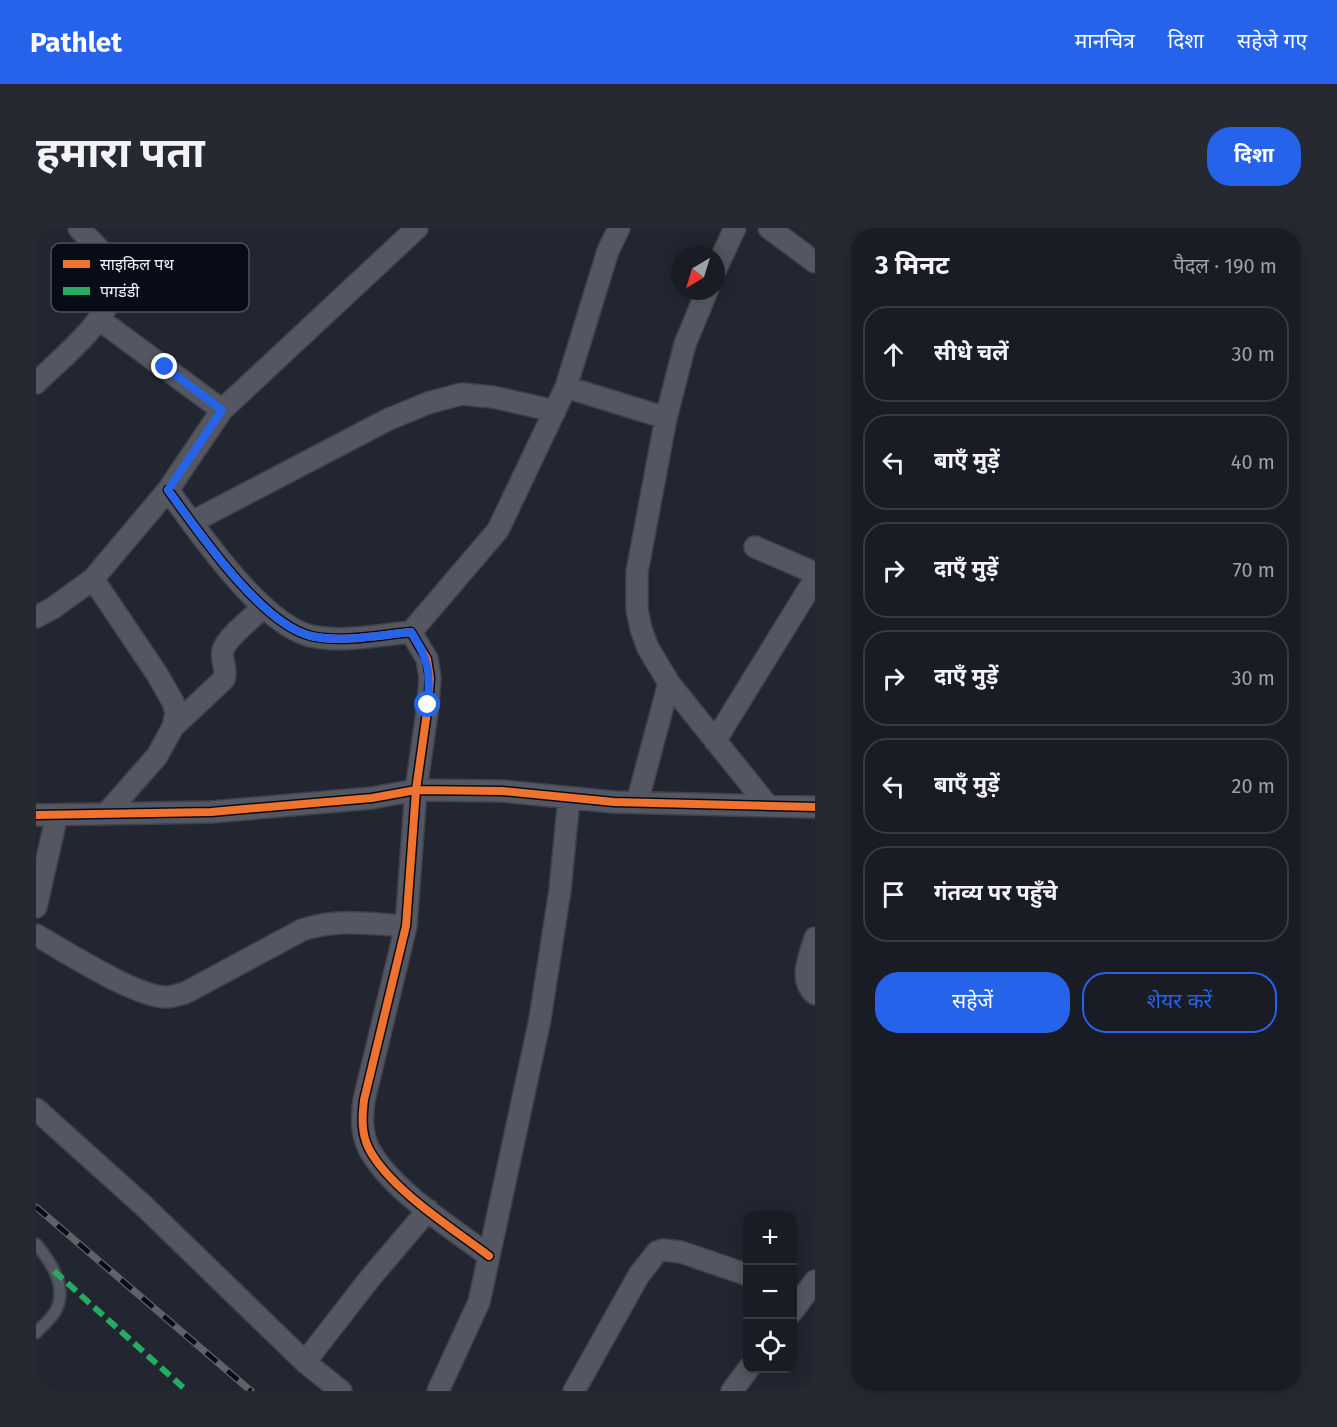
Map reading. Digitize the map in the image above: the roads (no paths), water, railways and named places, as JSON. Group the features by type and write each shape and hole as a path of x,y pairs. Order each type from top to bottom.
{"street":[{"path":"79,228 93,243"},
{"path":"36,617 53,608 93,579 168,490 222,410 417,228"},
{"path":"168,490 251,595 284,624 300,633 336,640 411,632 498,530 566,387 608,251 619,228"},
{"path":"725,249 735,228"},
{"path":"769,228 815,262"},
{"path":"703,300 685,344 666,418 637,572 636,591 641,629 648,648 669,683 768,806"},
{"path":"36,383 100,320 105,312"},
{"path":"100,320 222,410"},
{"path":"566,387 666,418"},
{"path":"192,522 387,420 428,403 461,394 493,397 555,411"},
{"path":"755,547 815,573"},
{"path":"93,579 157,674 174,702 176,713 173,727 157,756 106,814"},
{"path":"715,741 815,579"},
{"path":"173,727 224,679 226,675 222,655 227,642 264,608"},
{"path":"411,632 427,659 430,678 416,790 406,926 364,1100 362,1124 369,1148 384,1170 428,1210 489,1256"},
{"path":"637,803 669,683"},
{"path":"36,815 212,812 372,798 416,790 502,791 637,803 815,807"},
{"path":"438,1391 478,1302 489,1256 540,1018 560,890 569,798"},
{"path":"36,907 57,815"},
{"path":"36,935 128,986 148,994 167,997 185,993 302,930 320,924 338,921 406,926"},
{"path":"815,938 805,973 806,982 815,994"},
{"path":"36,1109 145,1207 305,1362 341,1391"},
{"path":"305,1362 371,1276 428,1210"},
{"path":"574,1391 639,1275 657,1252 671,1250 681,1252 743,1274"},
{"path":"799,1308 815,1281"},
{"path":"732,1391 745,1373"}],"lane":[{"path":"36,1244 48,1258 60,1289 56,1310 36,1333"}],"railway":[{"path":"36,1207 251,1391"}]}
